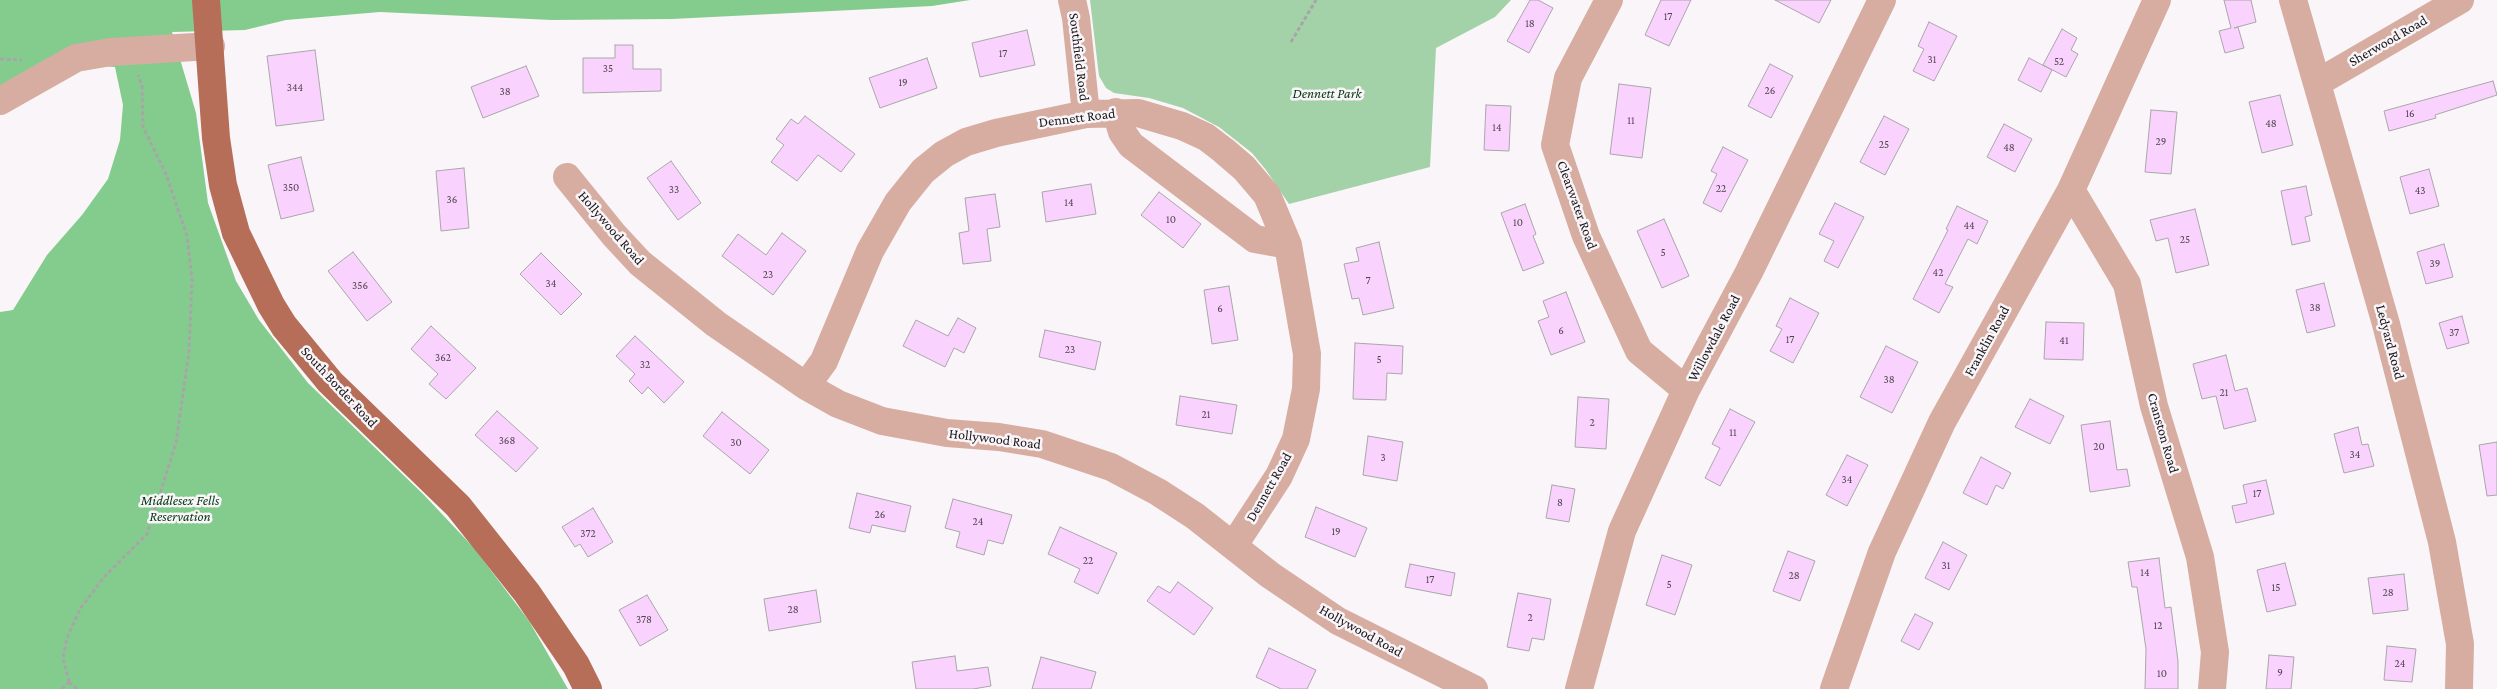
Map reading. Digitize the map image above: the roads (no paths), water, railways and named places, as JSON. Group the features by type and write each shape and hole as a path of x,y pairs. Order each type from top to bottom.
{"main road":[{"name":"South Border Road","path":"206,0 211,46 216,138 228,208 242,250 270,305 284,326 330,382 458,506 527,593 576,665 588,689"}],"street":[{"name":"Southfield Road","path":"1072,0 1076,18 1086,114"},
{"name":"Clearwater Road","path":"1609,0 1568,78 1555,145 1586,236 1639,351 1686,390"},
{"name":"Willowdale Road","path":"1578,689 1622,531 1686,390 1749,272 1882,0"},
{"name":"Franklin Road","path":"1834,689 1882,552 1942,422 2071,190 2157,0"},
{"name":"Ledyard Road","path":"2293,0 2386,324 2442,542 2460,644 2459,689"},
{"name":"Sherwood Road","path":"2317,83 2460,0"},
{"path":"0,101 76,58 111,52 211,46"},
{"path":"1116,112 1122,132 1139,151 1255,239 1288,245"},
{"name":"Dennett Road","path":"806,386 824,361 867,258 898,202 923,172 944,154 966,142 1023,126 1086,114 1138,113 1170,121 1206,137 1223,150 1244,168 1266,195 1283,228 1288,245 1307,354 1304,402 1300,427 1285,464 1234,545"},
{"name":"Hollywood Road","path":"568,177 614,235 640,263 716,324 806,386 838,404 890,423 946,433 1021,440 1063,450 1135,478 1234,545 1270,575 1338,621 1474,689"},
{"name":"Cranston Road","path":"2071,190 2127,284 2154,406 2200,557 2215,652 2212,689"}],"park label":[{"name":"Dennett Park","path":"1327,94"},
{"name":"Middlesex Fells Reservation","path":"180,510"}]}
